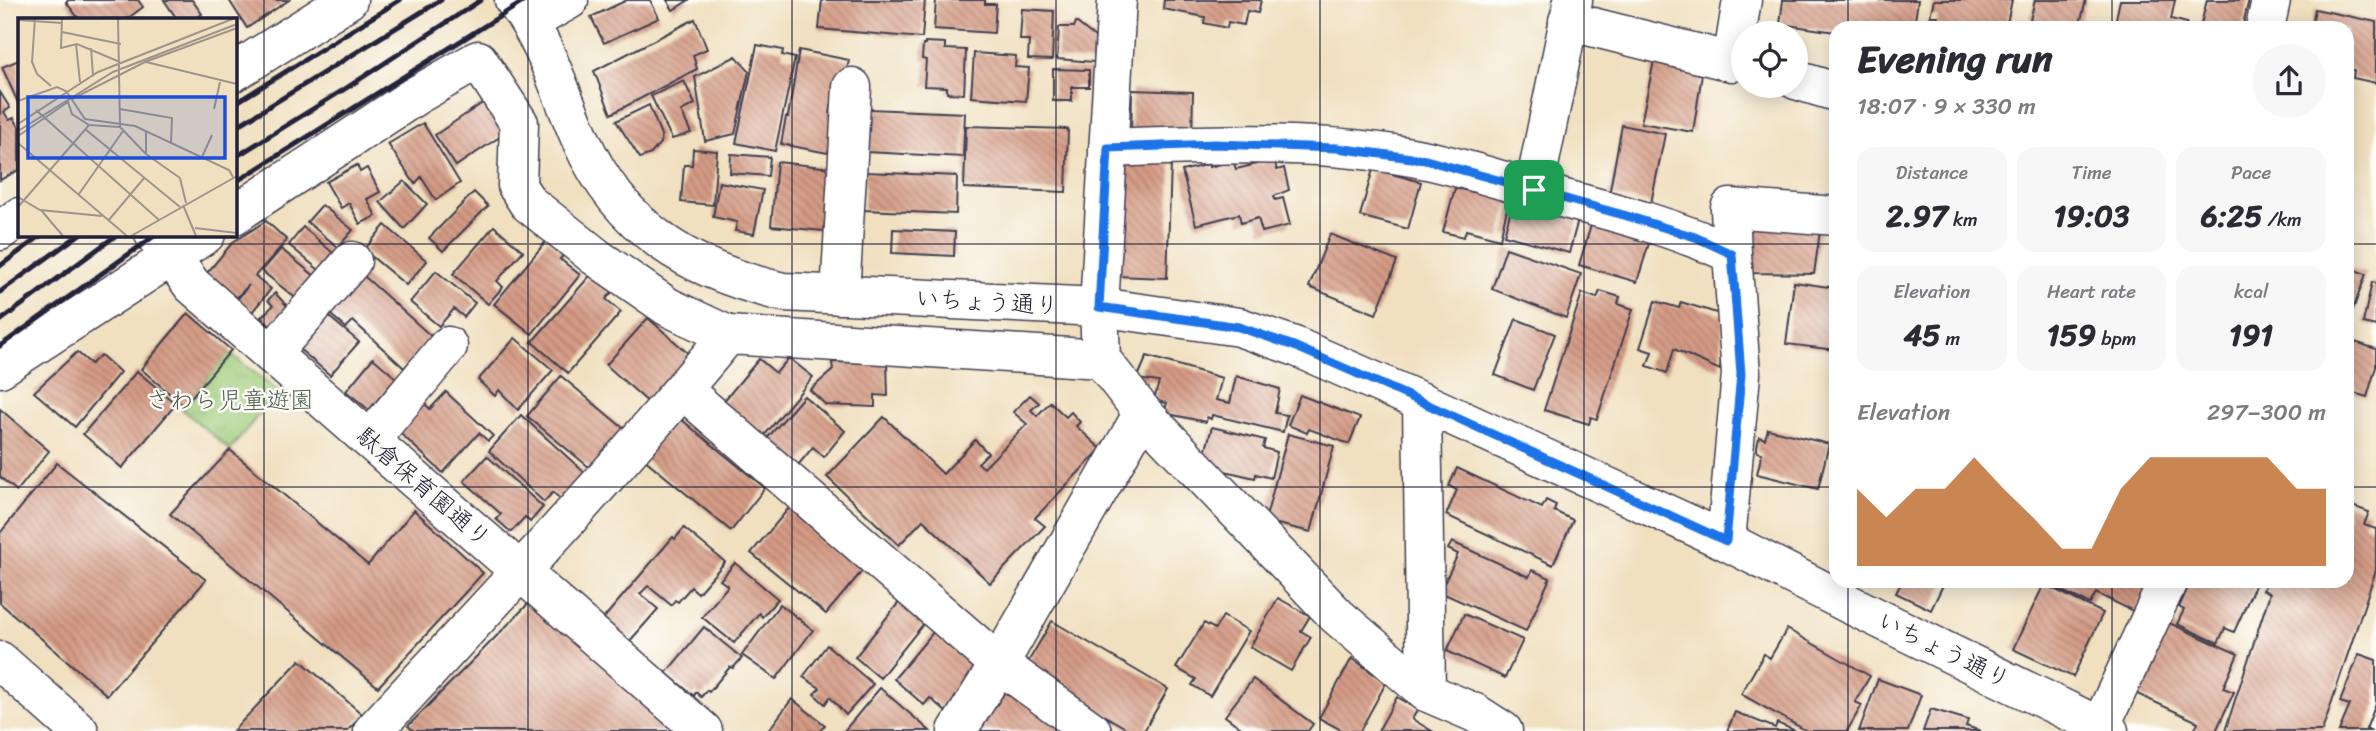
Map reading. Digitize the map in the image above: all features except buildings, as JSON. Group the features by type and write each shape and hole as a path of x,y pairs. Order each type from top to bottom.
{"street":[{"path":"236,71 348,0"},
{"path":"522,11 569,0"},
{"path":"1117,0 1099,307 1101,359 1143,413 1337,615 1426,692 1480,725"},
{"path":"1741,21 1742,0"},
{"path":"2267,21 2272,0"},
{"name":"いちょう通り","path":"522,11 597,172 615,199 687,259 717,273 783,292 1099,307 1239,327 1294,346 1726,541 1829,583"},
{"path":"1534,190 1570,11 1731,62"},
{"path":"236,214 415,96 478,60 519,122 517,186 528,203 596,257 668,307 727,335 1101,359"},
{"path":"1808,84 1829,90"},
{"path":"839,295 852,87"},
{"path":"1108,148 1215,144 1337,148 1426,160 1695,237 1732,254"},
{"path":"1726,541 1741,374 1730,208 1829,215"},
{"path":"0,231 18,218"},
{"path":"0,368 163,246 199,236"},
{"name":"駄倉保育園通り","path":"163,246 192,285 703,731"},
{"path":"271,354 352,261"},
{"path":"384,727 682,390 727,335"},
{"path":"370,440 448,346"},
{"path":"682,390 999,664 1092,731"},
{"path":"1422,402 1426,692"},
{"path":"957,731 999,664 1143,413"},
{"path":"2104,729 2165,588"},
{"name":"いちょう通り","path":"1852,592 2104,729"},
{"path":"0,661 79,731"}],"green space":[{"name":"さわら児童遊園","path":"228,352 278,391 230,450 182,409"}],"railway":[{"path":"236,103 400,0"},
{"path":"236,127 441,0"},
{"path":"236,157 481,0"},
{"path":"236,182 526,0"},
{"path":"0,266 40,236"},
{"path":"0,292 77,236"},
{"path":"0,321 115,236"},
{"path":"0,346 154,236"}],"route":[{"path":"1215,144 1337,148 1426,160 1534,190 1695,237 1732,254 1741,374 1726,541 1294,346 1239,327 1099,307 1108,148 1215,144"}]}
